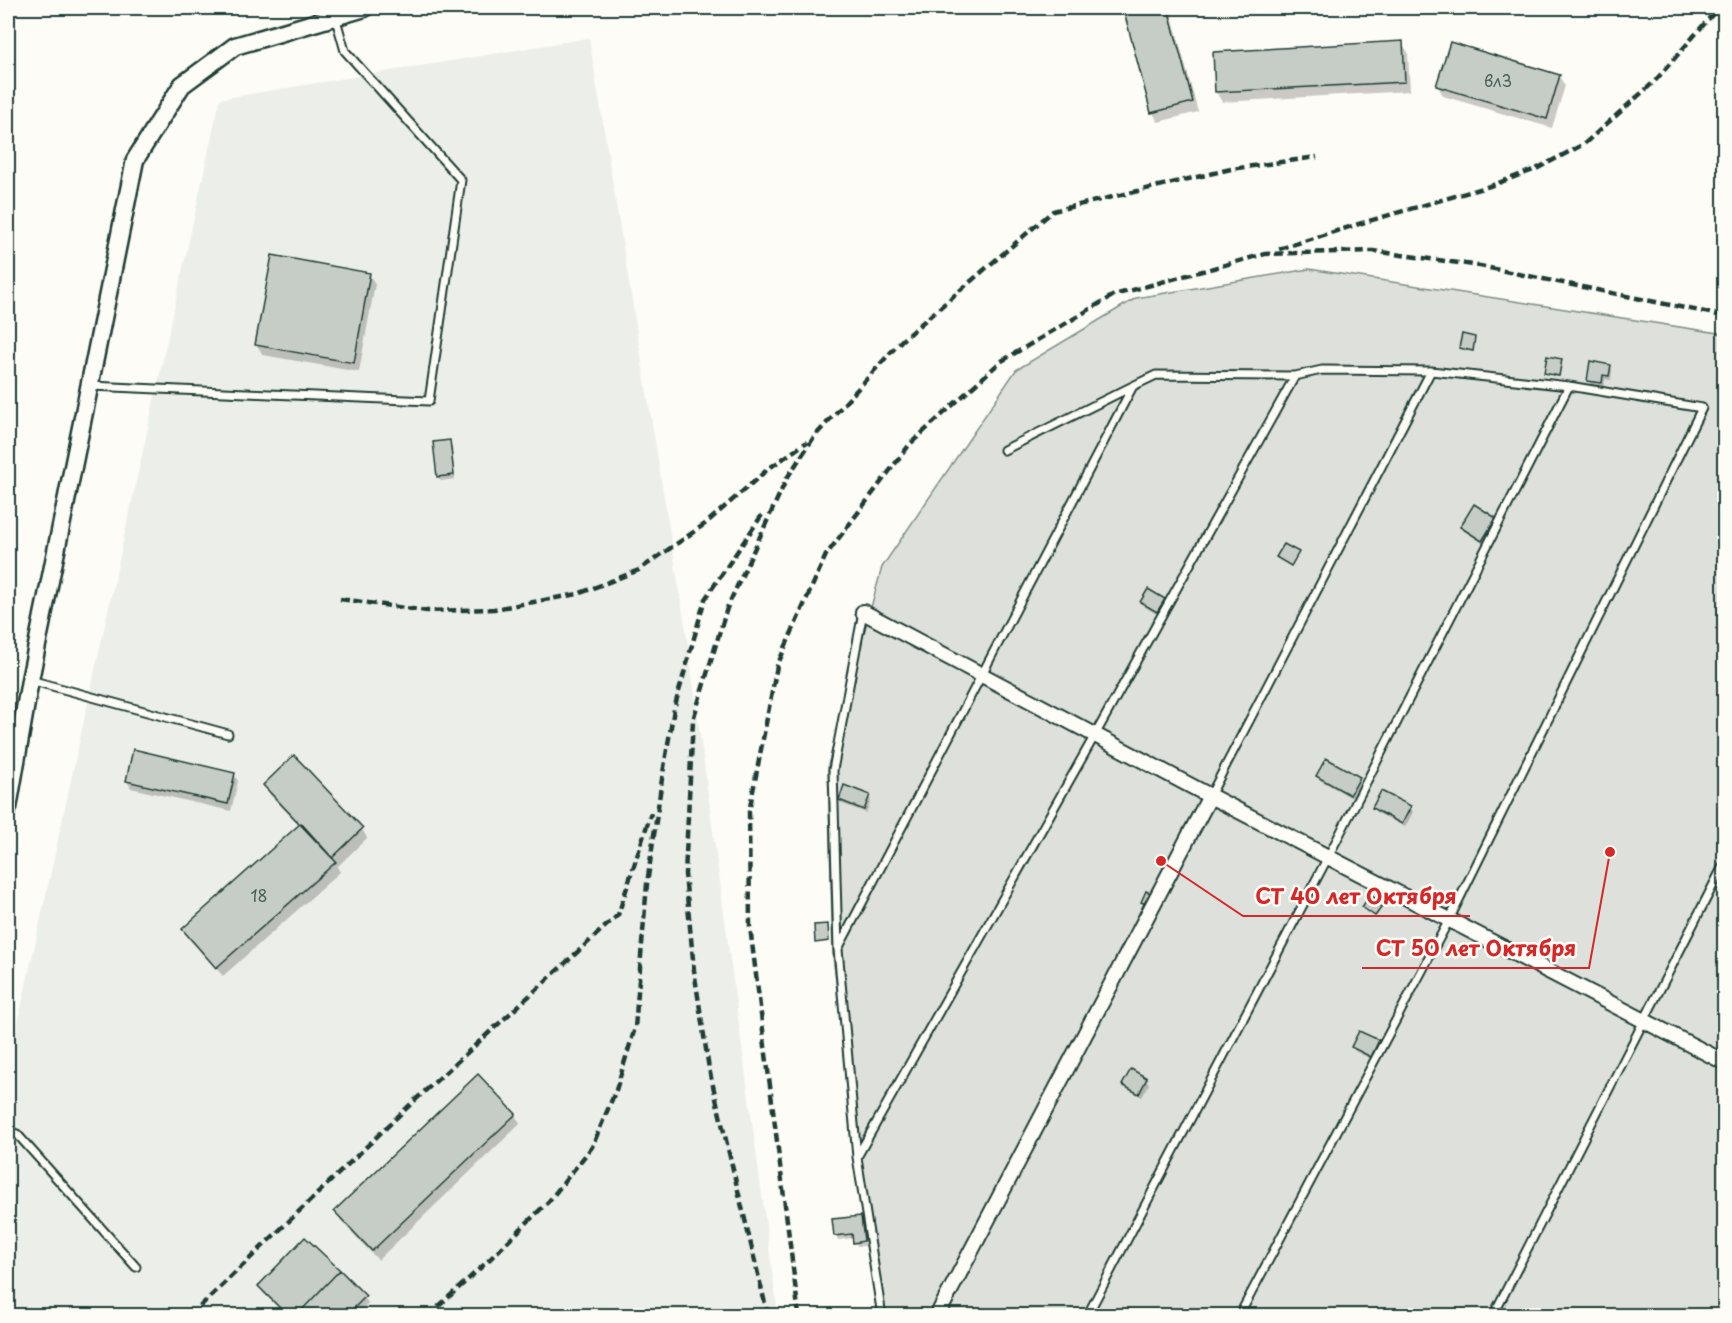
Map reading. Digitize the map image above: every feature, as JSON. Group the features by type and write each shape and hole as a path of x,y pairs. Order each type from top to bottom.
{"street":[{"path":"8,808 30,680 135,160 182,85 235,46 365,8"},
{"path":"863,612 1210,796 1725,1062"},
{"path":"937,1316 1210,796"}],"lane":[{"path":"91,386 429,401 461,180 345,51 335,16"},
{"path":"1004,450 1156,375 1295,376 1322,370 1431,371 1569,386 1702,408 1449,920 1239,1316"},
{"path":"1210,796 1431,371"},
{"path":"857,1157 1295,376"},
{"path":"838,949 1133,386"},
{"path":"1087,1316 1328,857 1569,386"},
{"path":"863,612 833,770 838,949 857,1157 882,1316"},
{"path":"30,680 228,734"},
{"path":"1493,1316 1725,864"},
{"path":"8,1131 17,1134 136,1267"}],"shaded area":[{"path":"589,38 687,638 778,1315 8,1316 8,1068 220,99"},
{"path":"1309,269 1724,334 1724,1315 877,1315 833,956 828,765 882,567 1016,370 1136,298"}],"building":[{"path":"1123,8 1168,8 1193,102 1151,113"},
{"path":"1403,41 1405,82 1215,92 1213,52"},
{"path":"1450,42 1560,75 1547,119 1436,86"},
{"path":"272,255 370,273 354,363 255,345"},
{"path":"1462,334 1475,337 1473,351 1459,348"},
{"path":"1547,356 1562,359 1559,376 1544,373"},
{"path":"1590,361 1611,365 1609,376 1603,375 1602,383 1587,381"},
{"path":"450,440 454,475 437,477 433,442"},
{"path":"1474,504 1496,518 1482,541 1460,527"},
{"path":"1284,544 1299,552 1291,566 1276,557"},
{"path":"1148,589 1165,599 1157,612 1140,602"},
{"path":"133,749 235,773 228,804 126,781"},
{"path":"294,755 363,828 332,858 263,785"},
{"path":"1326,758 1360,777 1350,795 1316,776"},
{"path":"844,785 870,795 864,810 839,800"},
{"path":"1381,791 1411,806 1402,824 1372,808"},
{"path":"301,823 336,862 216,968 182,929"},
{"path":"1146,891 1153,894 1148,905 1141,902"},
{"path":"1370,895 1384,904 1375,916 1362,907"},
{"path":"828,924 829,941 815,943 814,925"},
{"path":"1359,1031 1379,1040 1371,1057 1351,1047"},
{"path":"1131,1069 1147,1078 1139,1094 1122,1085"},
{"path":"478,1074 516,1114 372,1251 334,1211"},
{"path":"861,1216 864,1241 853,1243 852,1234 834,1236 832,1219"},
{"path":"305,1237 340,1270 296,1316 288,1316 258,1286"},
{"path":"340,1270 366,1296 346,1316 296,1316"}],"railway":[{"path":"1279,249 1490,186 1536,169 1584,144 1655,81 1718,8"},
{"path":"768,1316 709,1069 694,970 685,874 693,720 727,608 787,478 814,437 902,340 1053,211 1231,169 1317,157"},
{"path":"799,1316 750,927 749,812 777,666 826,555 910,444 1000,362 1114,295 1265,254 1373,251 1480,266 1724,316"},
{"path":"340,599 427,611 494,609 578,594 639,570 705,524 768,469 807,442"},
{"path":"428,1316 549,1201 592,1147 616,1090 635,1028 647,884 674,709 705,599 764,512"},
{"path":"190,1316 413,1102 618,915 651,813"}],"place":[{"name":"СТ 50 лет Октября","path":"1610,852"},
{"name":"СТ 40 лет Октября","path":"1161,861"}]}
